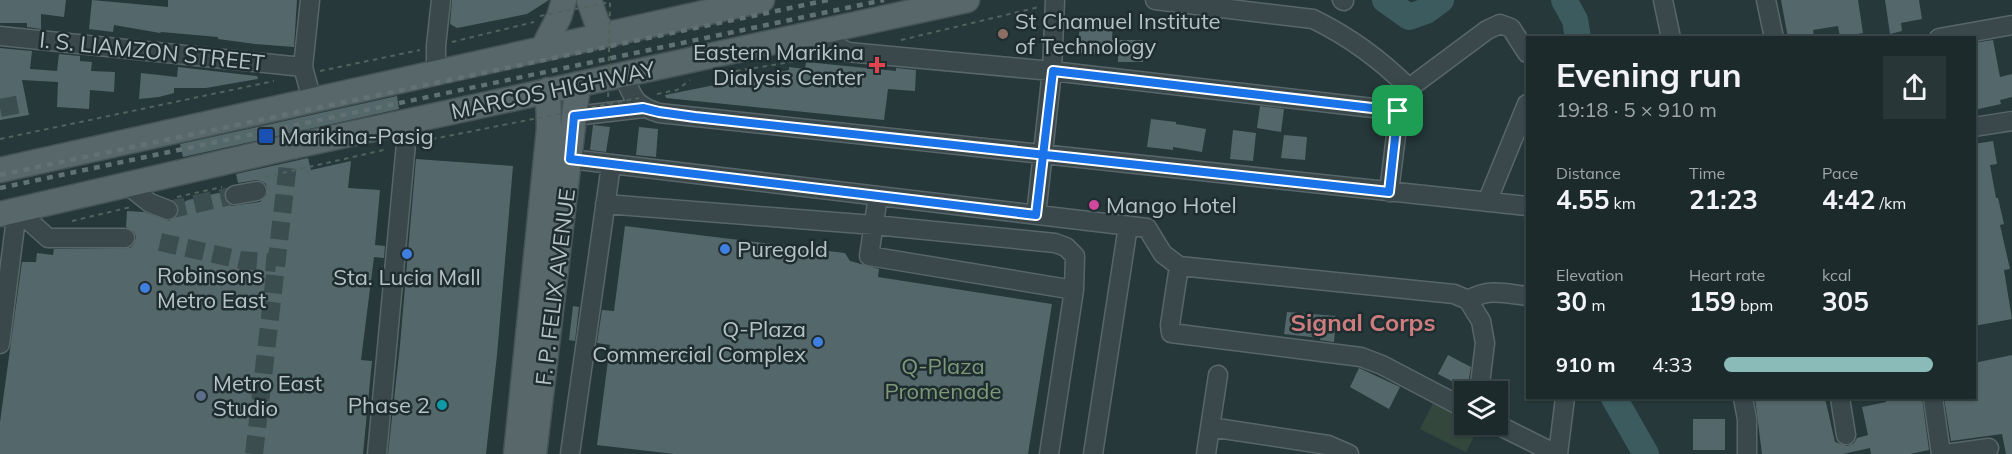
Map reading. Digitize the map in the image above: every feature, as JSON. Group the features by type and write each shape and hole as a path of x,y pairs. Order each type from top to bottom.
{"main road":[{"path":"543,48 559,17 564,0"},
{"path":"589,0 597,23 605,35"},
{"name":"MARCOS HIGHWAY","path":"0,170 605,35 708,6 762,0"},
{"name":"MARCOS HIGHWAY","path":"8,212 548,90 967,0"},
{"name":"F. P. FELIX AVENUE","path":"534,454 570,159 583,115 578,84"},
{"name":"F. P. FELIX AVENUE","path":"516,454 549,129 548,90"},
{"path":"549,129 552,122 559,118 567,119 583,115"}],"street":[{"path":"310,0 303,67 312,100"},
{"path":"436,72 436,46 441,0"},
{"path":"1036,215 1053,71 1055,0"},
{"path":"1155,0 1313,19 1387,66 1408,88"},
{"path":"1663,0 1671,36"},
{"path":"1766,0 1774,36"},
{"path":"1389,192 1398,111 1408,88 1487,30 1500,24 1510,28 1526,52"},
{"path":"1950,36 2012,25"},
{"path":"813,34 848,52 1053,71 1398,111"},
{"name":"I. S. LIAMZON STREET","path":"0,36 303,67"},
{"path":"622,74 634,101 644,101 659,112 1526,206"},
{"path":"583,115 644,101"},
{"path":"1487,202 1526,106"},
{"path":"1976,127 2012,121"},
{"path":"377,454 408,122"},
{"path":"570,159 1147,228 1163,254 1179,266 1454,294 1468,300 1481,321 1485,343 1480,381"},
{"path":"570,454 611,165"},
{"path":"126,184 150,203 168,210"},
{"path":"235,195 257,191"},
{"path":"836,223 842,192"},
{"path":"878,196 869,256 1074,290"},
{"path":"605,204 874,225 1055,243 1066,247 1075,256 1074,290 1049,454"},
{"path":"0,344 8,212 48,238 125,238"},
{"path":"1093,454 1128,226"},
{"path":"1179,266 1170,325 1171,333 1361,357 1382,365 1454,403"},
{"path":"1468,300 1480,293 1498,292 1526,296"},
{"path":"1206,454 1218,375"},
{"path":"1508,430 1557,454 1565,399"},
{"path":"1743,399 1747,418 1748,454"},
{"path":"1840,399 1846,435"},
{"path":"1933,399 1943,454 1989,448"},
{"path":"1210,427 1328,445 1348,454"}],"path":[{"path":"540,16 610,2 608,104"},
{"path":"261,82 270,82"},
{"path":"463,133 503,125 583,115 608,104 644,101 677,90"},
{"path":"141,104 142,109"},
{"path":"123,209 125,214"}],"green space":[{"path":"1433,403 1454,414 1454,435 1475,435 1466,452 1420,429"}],"building":[{"path":"0,0 66,0 64,17 41,14 41,29 27,27 27,23 0,23"},
{"path":"92,0 168,7 168,0 297,0 294,47 255,44 218,39 218,37 160,33 114,25 113,32 89,29"},
{"path":"452,0 549,0 527,14 457,28 450,24"},
{"path":"1781,0 1858,0 1863,33 1840,36 1838,26 1813,30 1814,36 1788,36"},
{"path":"1885,0 1919,0 1922,19 1901,23 1902,31 1890,34"},
{"path":"1080,17 1113,19 1112,40 1143,40 1143,62 1118,62 1118,55 1078,53"},
{"path":"1993,40 2000,77 2012,74 2012,97 2000,100 2001,104 1976,110 1976,43"},
{"path":"0,48 32,51 30,69 57,71 59,54 80,56 80,61 92,62 91,71 115,72 114,92 90,90 89,109 57,107 58,82 22,80 29,115 0,120"},
{"path":"806,62 896,71 896,68 916,70 915,91 888,89 884,120 666,98 665,95 789,70 789,67 805,69"},
{"path":"178,67 257,76 258,79 206,88 174,88 174,93 139,99 141,73 177,77"},
{"path":"397,96 399,109 183,157 180,144"},
{"path":"1260,106 1284,109 1281,132 1257,128"},
{"path":"1151,119 1206,129 1202,152 1173,147 1173,150 1147,147"},
{"path":"593,125 610,127 606,152 590,150"},
{"path":"639,127 658,129 656,157 636,155"},
{"path":"1233,130 1256,133 1253,161 1230,159"},
{"path":"1284,135 1307,137 1305,160 1281,158"},
{"path":"1993,141 1997,164 1990,165 2004,224 2000,225 2010,269 2004,270 2012,319 1976,326 1976,144"},
{"name":"Robinsons Metro East","path":"308,158 311,170 351,161 348,188 380,190 375,245 385,246 384,258 374,257 361,360 372,361 363,454 0,454 0,422 22,262 36,262 37,253 53,255 54,249 130,248 136,237 134,232 126,227 127,211 144,212 169,221 178,215 178,205 188,200 218,193 224,194 226,202 232,206 260,202 267,195 266,184 256,180 238,183 236,174"},
{"path":"416,159 513,166 486,454 388,454"},
{"name":"Q-Plaza Commercial Complex","path":"625,226 845,253 850,261 879,269 878,277 1052,304 1028,454 674,454 597,445 610,345 597,343 602,310 614,311"},
{"path":"573,306 579,307 575,341 569,340"},
{"path":"1287,312 1336,316 1334,342 1284,334"},
{"path":"1448,355 1471,367 1468,381 1454,382 1438,374"},
{"path":"2012,355 2012,454 2006,454 2002,434 1951,441 1944,399 1976,399 1976,363"},
{"path":"1359,368 1400,387 1389,409 1350,387"},
{"path":"1755,399 1825,399 1835,442 1847,446 1854,443 1857,438 1868,435 1862,407 1886,402 1886,399 1922,399 1929,450 1910,454 1871,454 1870,448 1843,454 1762,454"},
{"path":"1693,419 1725,419 1725,450 1693,450"}],"waterway":[{"path":"1385,0 1409,17 1426,11 1441,0"},
{"path":"1564,0 1575,20 1578,36"},
{"path":"1615,399 1646,454"}],"tunnel":[{"path":"0,108 26,103"},
{"path":"254,454 290,147"},
{"path":"168,210 235,195"},
{"path":"160,242 241,260 276,263"}],"railway":[{"path":"0,175 828,0"},
{"path":"0,188 884,0"}],"place":[{"name":"St Chamuel Institute of Technology","path":"1003,34"},
{"name":"Eastern Marikina Dialysis Center","path":"877,65"},
{"name":"Marikina-Pasig","path":"266,136"},
{"name":"Mango Hotel","path":"1094,205"},
{"name":"Puregold","path":"725,249"},
{"name":"Sta. Lucia Mall","path":"407,254"},
{"name":"Robinsons Metro East","path":"145,288"},
{"name":"Q-Plaza Commercial Complex","path":"818,342"},
{"name":"Metro East Studio","path":"201,396"},
{"name":"Phase 2","path":"442,405"}],"district":[{"name":"Signal Corps","path":"1363,322"}],"route":[{"path":"1398,111 1053,71 1043,154 1036,215 570,159 574,116 643,108 695,117 1043,154 1389,192 1398,111"}],"park label":[{"name":"Q-Plaza Promenade","path":"943,378"}]}
